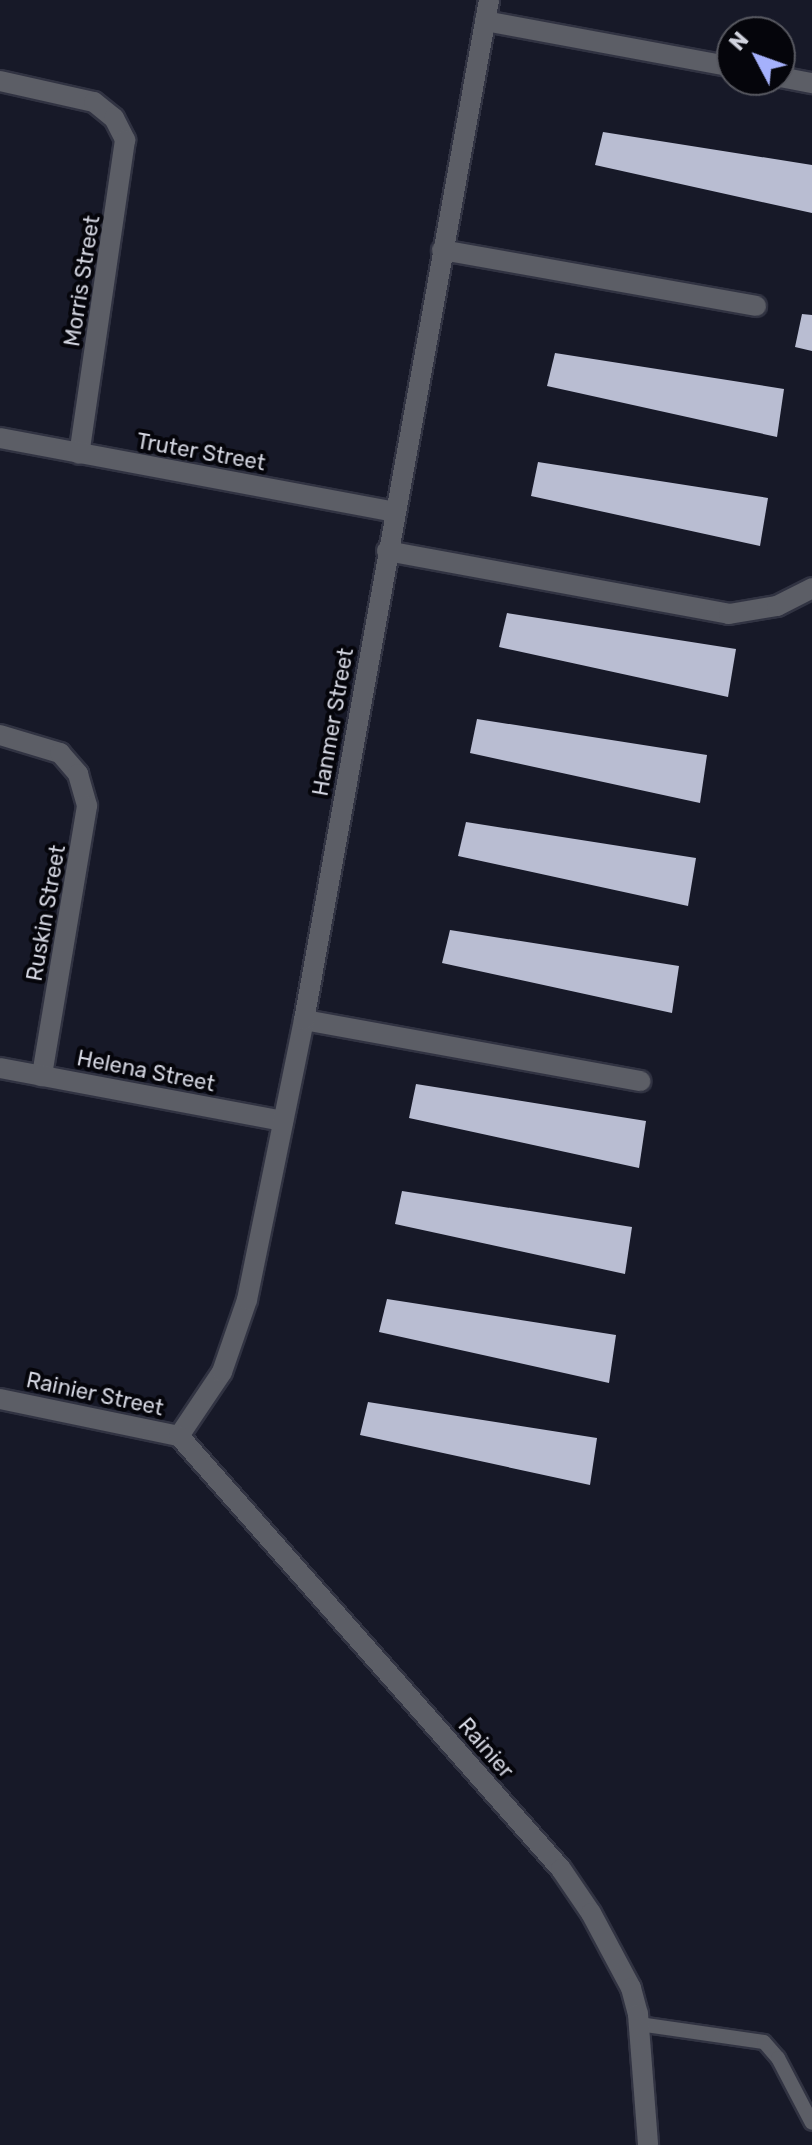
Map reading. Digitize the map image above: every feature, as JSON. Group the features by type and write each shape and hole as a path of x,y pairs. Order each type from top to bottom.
{"street":[{"path":"487,10 716,63"},
{"name":"Hanmer Street","path":"179,1436 222,1372 240,1328 304,1020 487,10"},
{"name":"Morris Street","path":"0,81 79,97 114,118 122,130 126,156 79,454"},
{"path":"442,250 756,306"},
{"name":"Truter Street","path":"0,438 394,512"},
{"path":"387,551 729,614 777,606 812,588"},
{"name":"Ruskin Street","path":"0,735 49,746 69,762 84,790 87,814 42,1076"},
{"path":"304,1020 641,1081"},
{"name":"Helena Street","path":"0,1068 283,1121"},
{"name":"Rainier Street","path":"0,1399 179,1436"},
{"name":"Rainier","path":"179,1436 561,1869 619,1963 639,2024 648,2145"}],"lane":[{"path":"639,2024 745,2035 764,2042 778,2058 812,2123"}],"building":[{"path":"603,132 812,165 812,213 595,165"},
{"path":"802,314 812,315 812,351 795,347"},
{"path":"555,353 784,389 777,437 547,386"},
{"path":"538,462 768,498 760,546 531,496"},
{"path":"507,613 736,649 728,697 499,647"},
{"path":"477,719 707,755 700,803 470,753"},
{"path":"466,822 696,858 688,906 458,856"},
{"path":"450,930 679,966 672,1013 442,963"},
{"path":"416,1084 646,1121 639,1168 409,1118"},
{"path":"402,1191 632,1227 625,1274 395,1224"},
{"path":"387,1299 616,1335 609,1383 379,1332"},
{"path":"368,1402 597,1438 590,1485 360,1435"}]}
